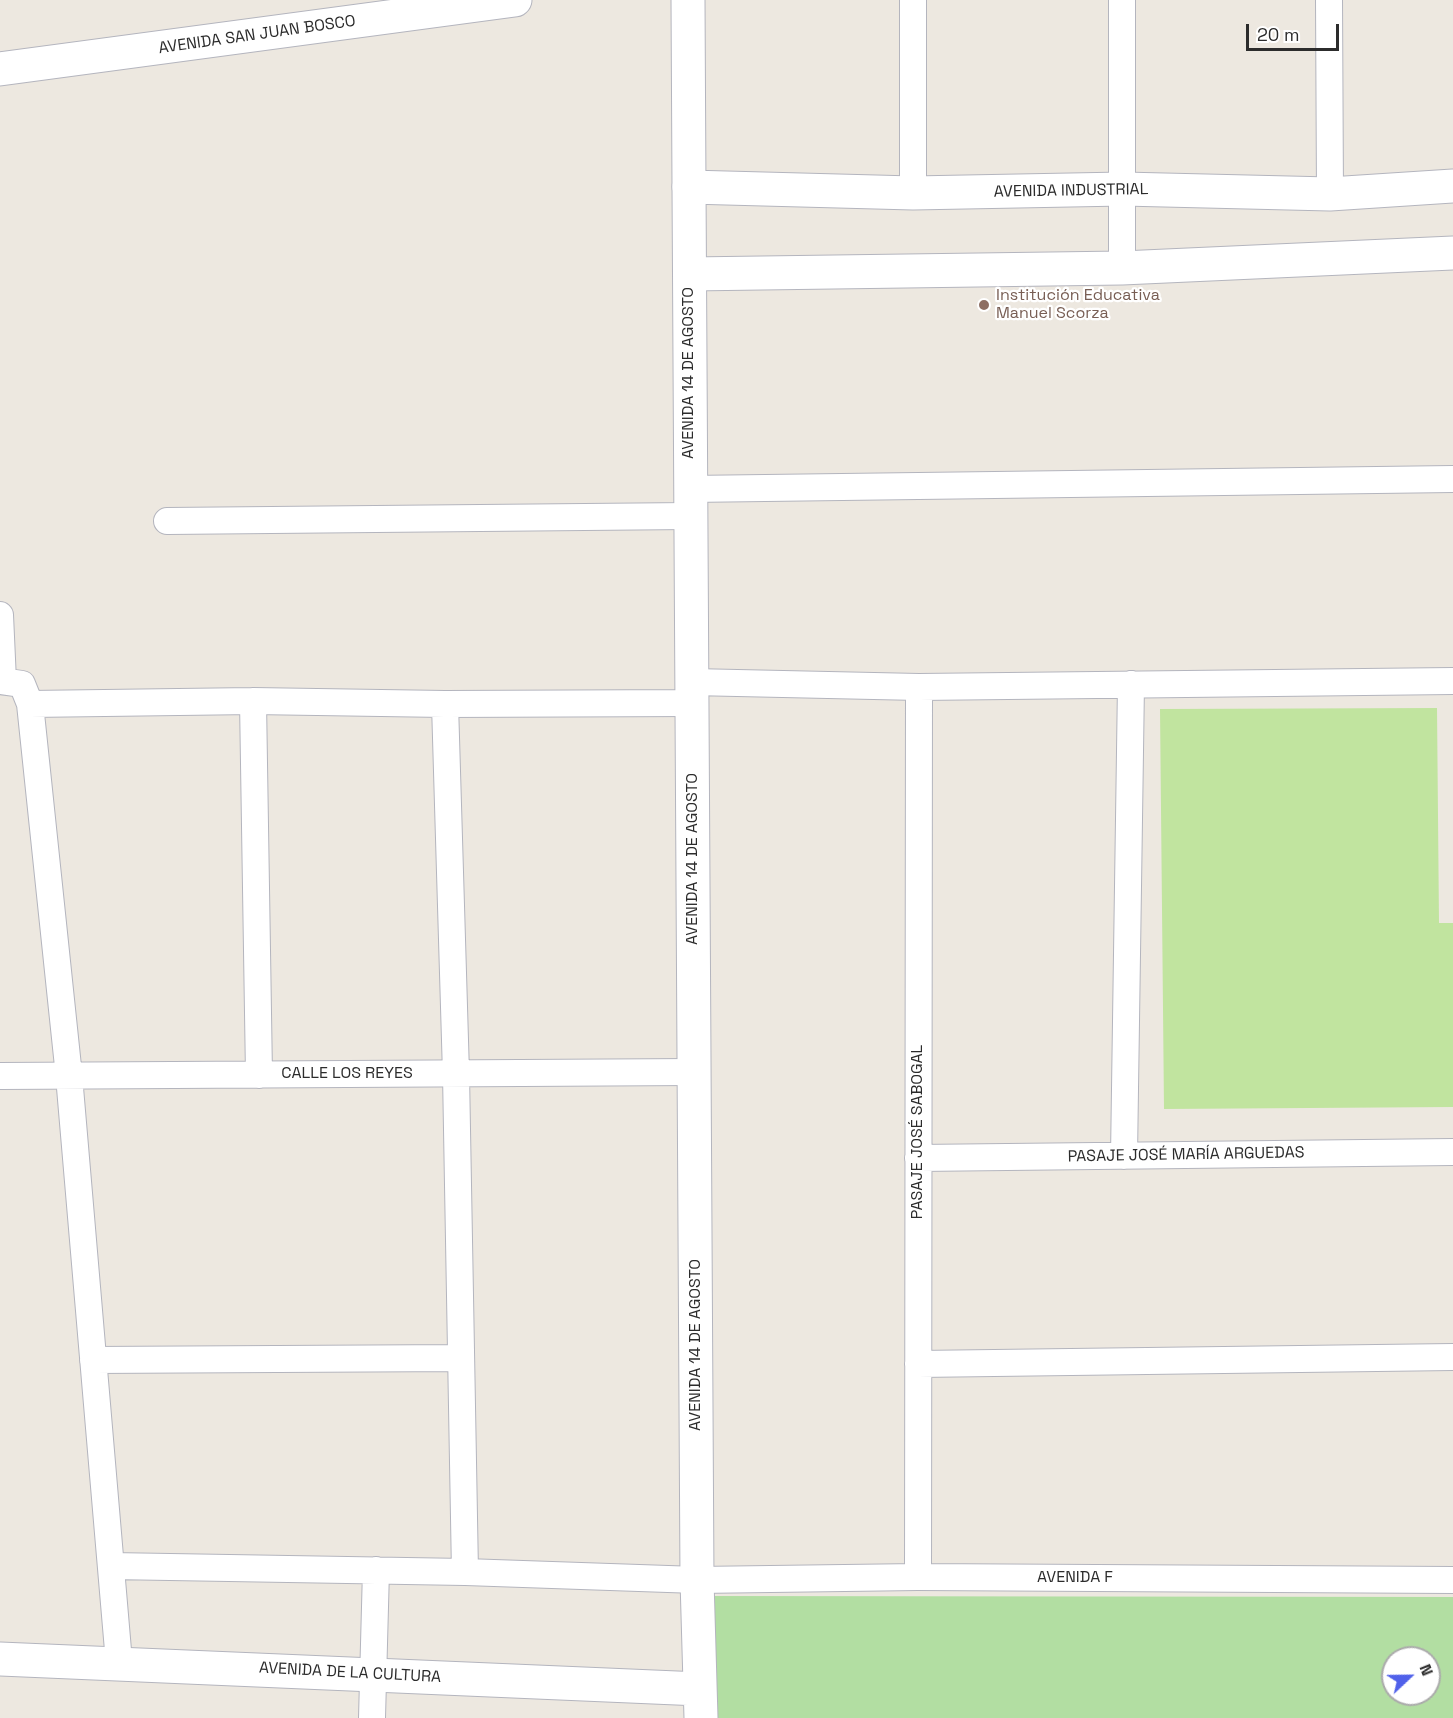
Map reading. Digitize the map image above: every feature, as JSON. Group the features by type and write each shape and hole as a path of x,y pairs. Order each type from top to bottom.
{"main road":[{"name":"AVENIDA SAN JUAN BOSCO","path":"0,69 515,0"},
{"name":"AVENIDA 14 DE AGOSTO","path":"688,0 689,503 701,1703"},
{"name":"AVENIDA INDUSTRIAL","path":"689,187 913,193 1123,189 1330,194 1453,186"},
{"path":"690,274 1122,268 1453,253"},
{"name":"AVENIDA DE LA CULTURA","path":"0,1659 374,1673 701,1703"}],"street":[{"path":"913,0 913,193"},
{"path":"1122,0 1122,268"},
{"path":"1329,0 1330,194"},
{"path":"167,521 1453,479"},
{"path":"0,615 14,687 69,1076 119,1662"},
{"path":"14,687 253,701 445,704 692,693 919,687 1453,681"},
{"path":"1124,1156 1131,684"},
{"name":"PASAJE JOSÉ SABOGAL","path":"918,1577 919,687"},
{"path":"253,701 259,1075"},
{"path":"445,704 456,1074 465,1572"},
{"name":"CALLE LOS REYES","path":"0,1076 694,1072"},
{"name":"PASAJE JOSÉ MARÍA ARGUEDAS","path":"918,1158 1453,1152"},
{"path":"918,1364 1453,1356"},
{"path":"93,1359 461,1358"},
{"name":"AVENIDA F","path":"111,1566 465,1572 698,1580 918,1577 1453,1580"},
{"path":"372,1718 376,1570"}],"green space":[{"path":"1437,708 1439,923 1453,923 1453,1107 1164,1109 1160,709"},
{"path":"706,1596 1453,1597 1453,1718 713,1718"}],"place":[{"name":"Institución Educativa Manuel Scorza","path":"984,305"}]}
